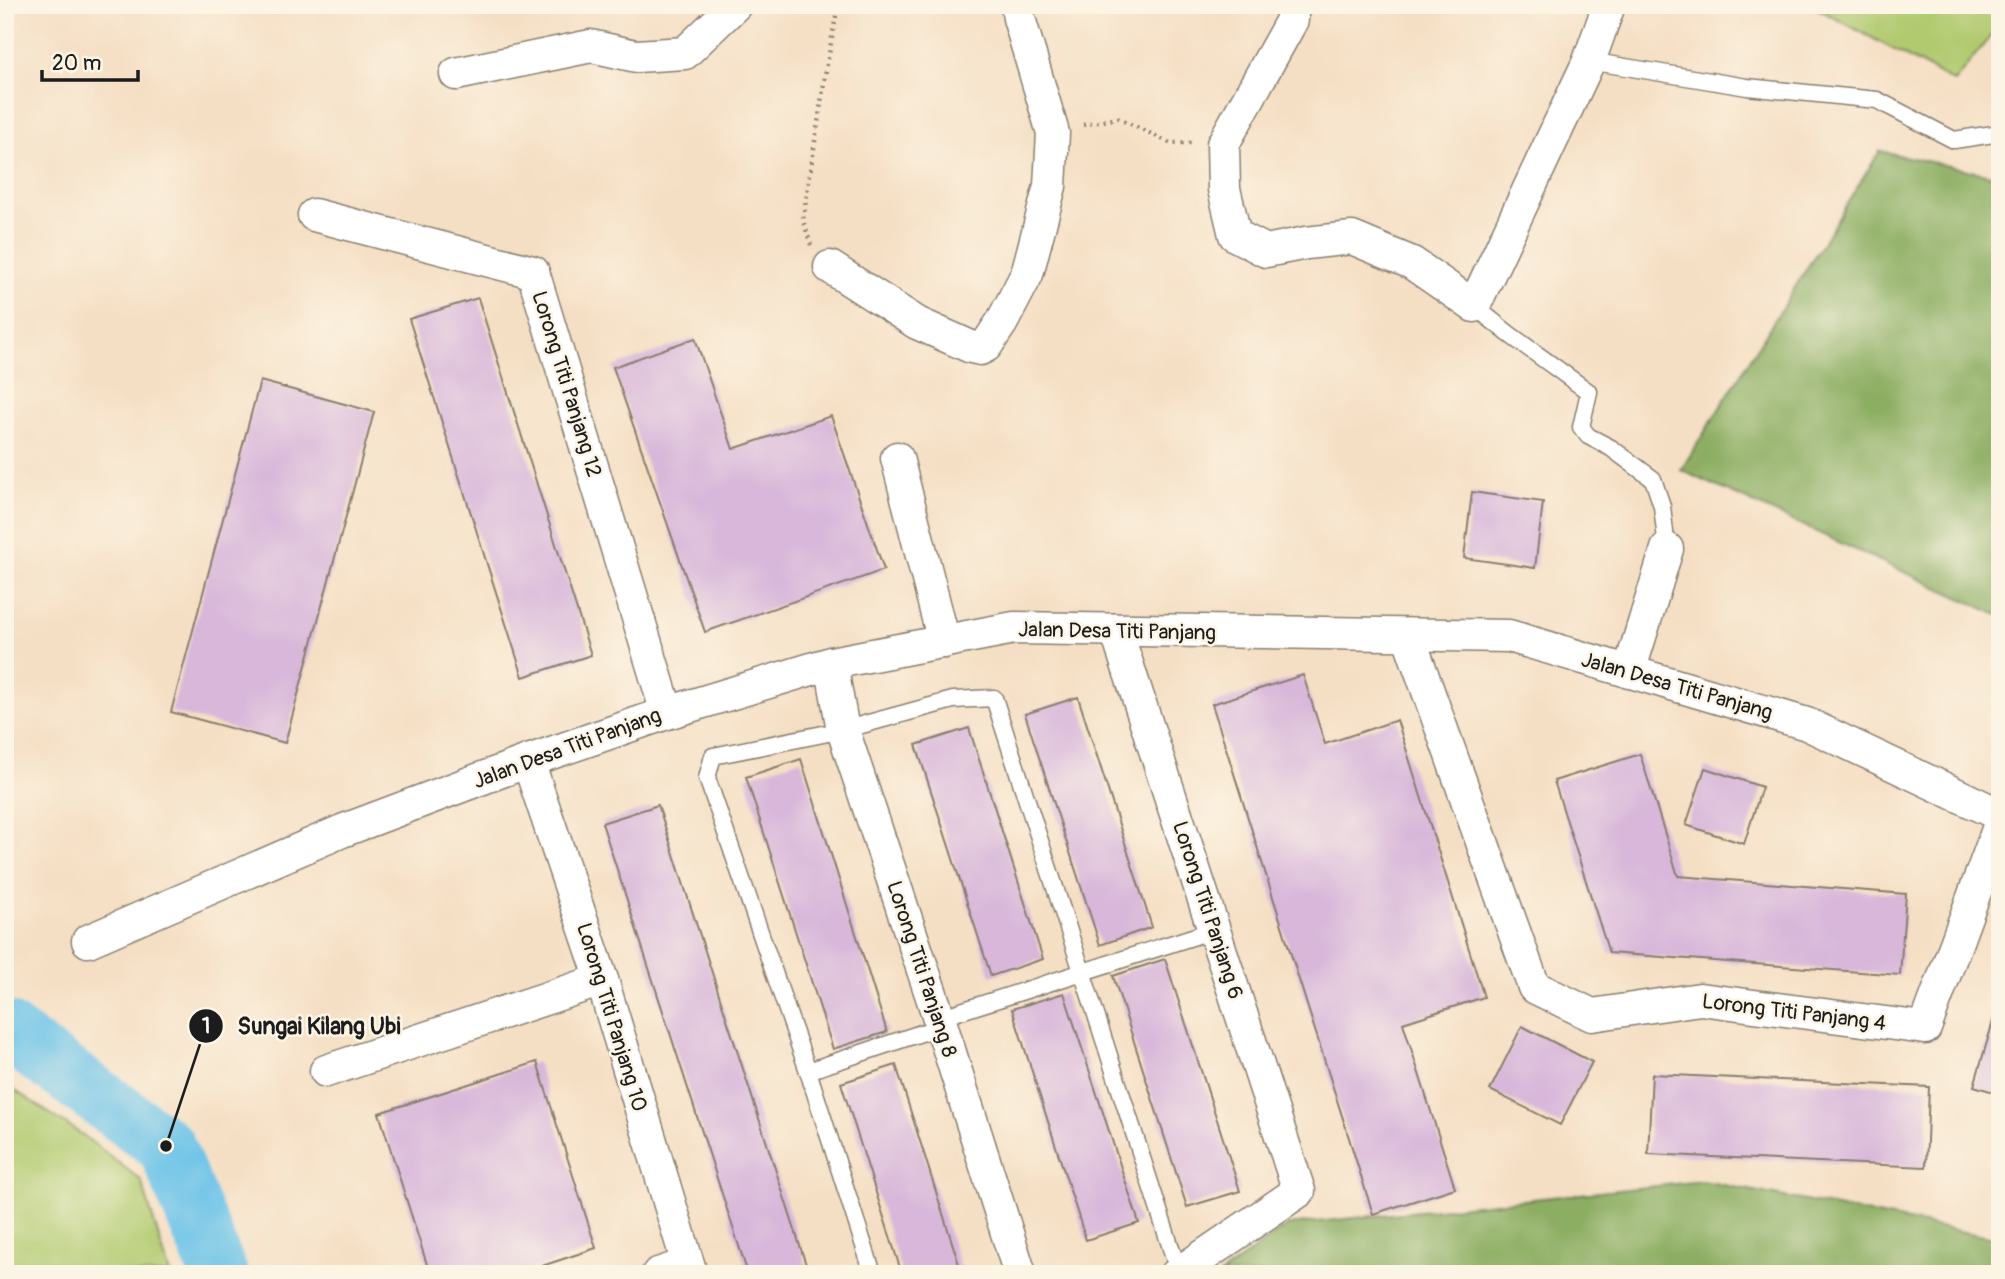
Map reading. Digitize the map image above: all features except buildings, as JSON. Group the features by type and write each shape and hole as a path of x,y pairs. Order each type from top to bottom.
{"street":[{"path":"456,74 591,46 636,56 685,53 735,5"},
{"path":"830,267 917,323 971,347 983,349 1002,322 1027,274 1050,186 1053,133 1018,18 1017,5"},
{"path":"1292,5 1292,20 1223,144 1224,189 1235,235 1266,251 1352,238 1412,263 1474,306 1589,61 1609,5"},
{"name":"Lorong Titi Panjang 12","path":"314,215 533,272 667,713"},
{"path":"897,457 944,642"},
{"path":"1629,672 1667,549"},
{"name":"Jalan Desa Titi Panjang","path":"88,941 342,831 528,761 667,713 831,663 1014,628 1509,636 1807,724 2000,815"},
{"name":"Lorong Titi Panjang 6","path":"1116,630 1299,1191 1178,1273"},
{"name":"Lorong Titi Panjang 4","path":"1408,635 1534,987 1592,1015 1700,999 1925,1028 2000,824"},
{"name":"Lorong Titi Panjang 8","path":"831,663 843,730 1020,1274"},
{"name":"Lorong Titi Panjang 10","path":"528,761 601,979 689,1269"},
{"path":"326,1071 601,979"},
{"path":"658,1274 689,1269"}],"lane":[{"path":"1589,61 1747,87 1877,100 1954,139 2000,133"},
{"path":"1474,306 1589,392 1581,427 1588,436 1611,448 1653,478 1662,506 1667,549"},
{"path":"873,1274 808,1070 707,778 713,756 843,730 953,699 994,698 1178,1273"},
{"path":"808,1070 1081,972 1214,930"}],"path":[{"path":"830,267 808,241 803,220 838,5"},
{"path":"1053,133 1118,118 1170,143 1223,144"}],"green space":[{"path":"1811,5 2000,5 2000,24 1954,82"},
{"path":"1880,151 2000,177 2000,616 1681,470"},
{"path":"5,1084 81,1134 141,1180 170,1274 5,1274"},
{"path":"1703,1181 2000,1239 2000,1274 1221,1274 1288,1225"}],"waterway":[{"path":"5,1030 166,1146 219,1274"}],"place":[{"name":"Sungai Kilang Ubi","path":"166,1146"}]}
